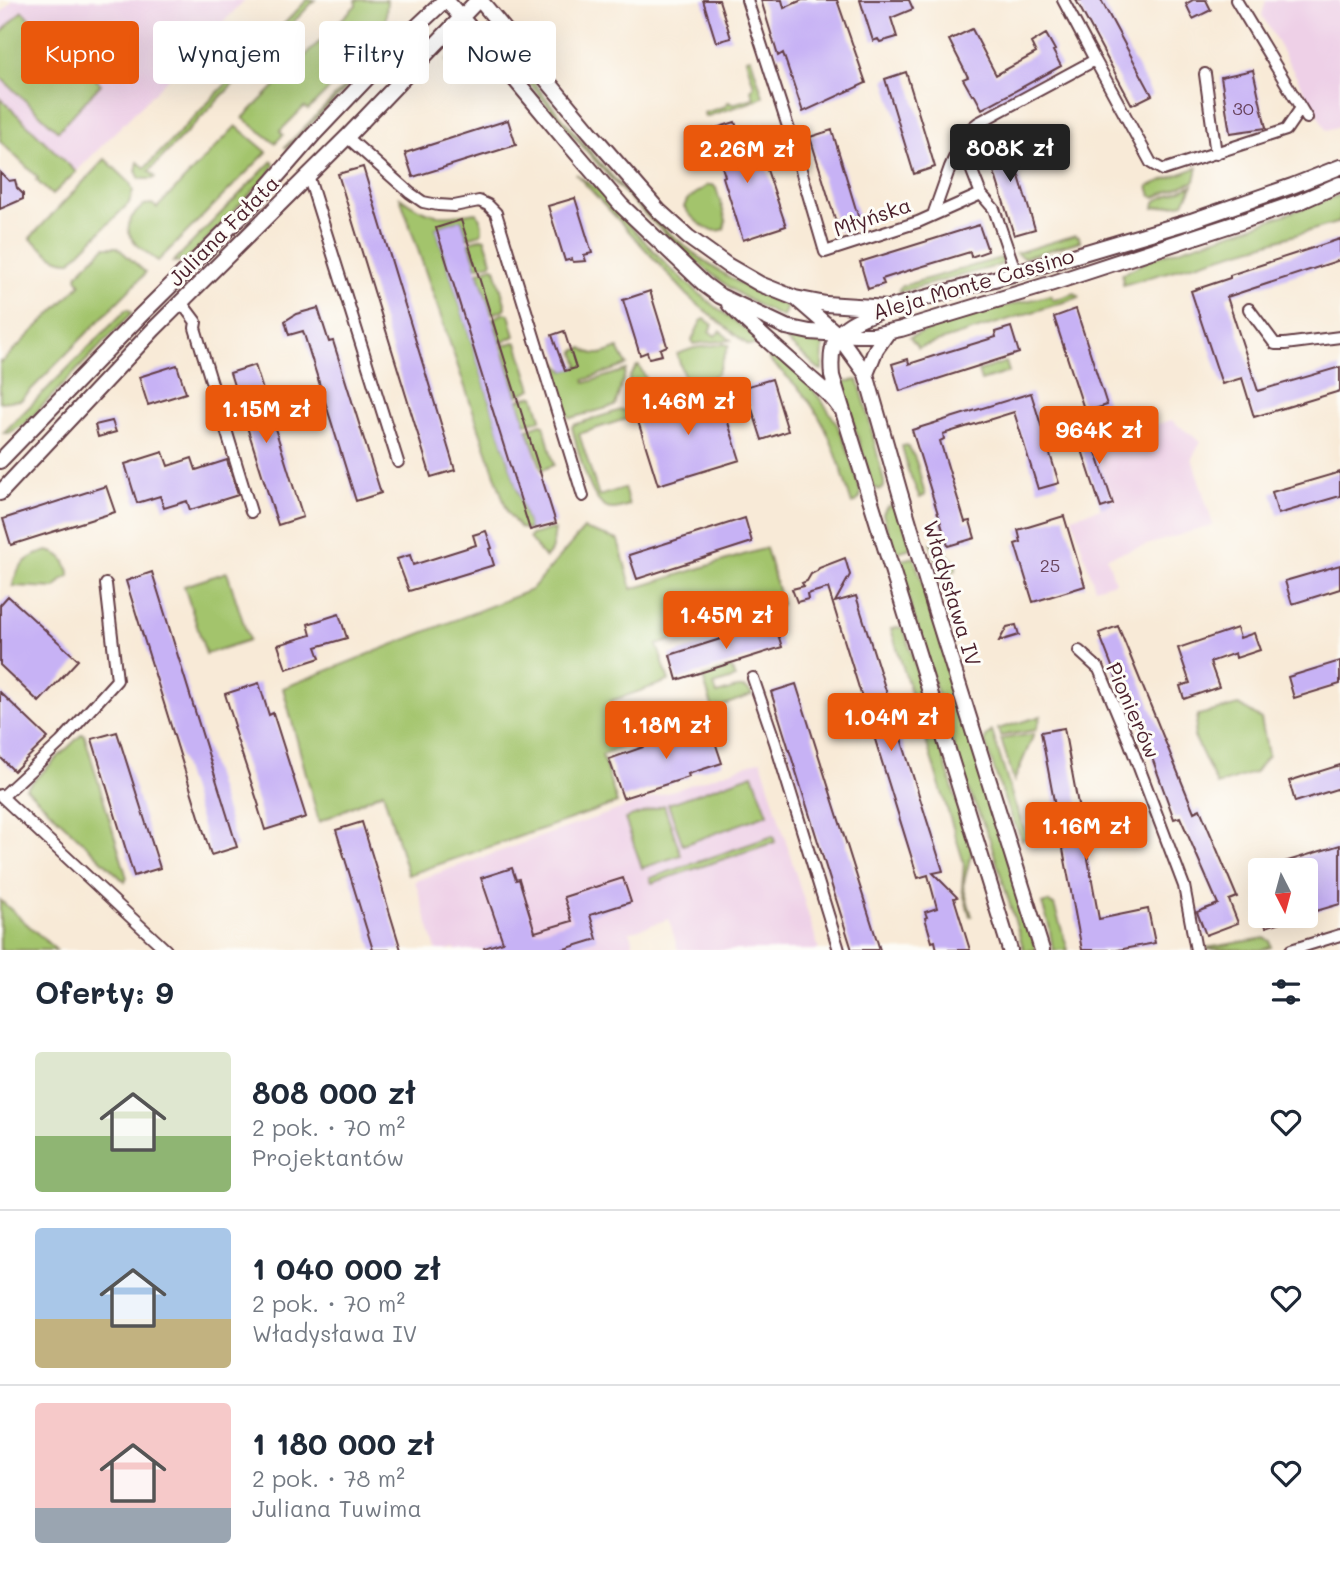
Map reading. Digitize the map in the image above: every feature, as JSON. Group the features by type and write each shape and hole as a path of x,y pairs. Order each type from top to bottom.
{"street":[{"name":"Aleja Monte Cassino","path":"445,0 622,206 705,285 720,296 786,327 810,332 856,335 888,332 1053,283 1240,222 1340,184"},
{"name":"Juliana Fałata","path":"3,452 252,205 313,135 445,0"},
{"name":"Aleja Monte Cassino","path":"479,0 659,211 688,237 727,265 760,285 795,298 826,304 888,308 1016,273 1234,207 1340,167"},
{"name":"Juliana Fałata","path":"0,493 181,302 347,137 479,0"},
{"name":"Młyńska","path":"747,0 825,252 918,222 981,194"},
{"path":"1063,0 1151,163 1163,170 1286,130 1304,113 1236,0"},
{"path":"933,215 950,167 968,131 978,123 1095,60"},
{"path":"1205,74 1216,154"},
{"path":"347,137 424,202 454,206 479,201 496,213 583,496"},
{"path":"961,143 981,194 994,209 1016,273"},
{"path":"308,175 398,462"},
{"path":"720,296 758,334 827,393 842,411"},
{"name":"Władysława IV","path":"795,298 837,334 866,374 938,619 1042,950"},
{"path":"181,302 197,322 195,328 212,388 251,512"},
{"path":"888,308 858,319 837,334 832,347 832,376 1010,950"},
{"path":"1249,309 1275,344 1340,337"},
{"path":"866,374 876,349 888,332"},
{"path":"106,584 117,680 61,741 1,796 166,950"},
{"name":"Pionierów","path":"1079,651 1099,669 1129,741 1184,886 1196,950"},
{"path":"753,678 839,950"},
{"path":"1291,950 1337,936 1337,950"}],"shaded area":[{"path":"13,0 245,0 224,21 153,21 153,84 162,84 76,172 0,98 0,14"},
{"path":"1266,0 1340,0 1340,126 1326,130 1262,15"},
{"path":"1171,420 1201,442 1192,458 1213,525 1107,557 1115,582 1095,588 1072,517 1114,504 1097,452 1119,445 1117,437"},
{"path":"761,760 819,950 678,950 669,919 630,932 634,950 436,950 415,881"}],"green space":[{"path":"307,0 315,0 295,21 287,21"},
{"path":"355,0 387,0 386,21 340,21 356,5"},
{"path":"22,11 33,21 21,21 21,84 101,84 58,131 0,77 0,34"},
{"path":"319,42 319,84 334,84 308,110 304,107 280,131 283,135 275,143 243,118 277,84 305,84 305,56"},
{"path":"751,58 763,96 705,117 704,113 726,106 729,102 732,104 754,98 751,90 754,86 746,59"},
{"path":"226,84 233,84 149,171 155,177 153,179 140,179 136,171 138,162 145,168"},
{"path":"347,84 350,84 287,148 285,147"},
{"path":"530,84 535,84 602,165 668,232 705,261 744,286 787,306 783,317 734,291 702,266 641,210"},
{"path":"0,98 76,172 52,195 0,141"},
{"path":"236,126 267,152 158,261 131,237 129,224 132,217 144,205 152,204 157,208"},
{"path":"105,159 130,183 133,191 129,203 71,261 54,257 30,238"},
{"path":"272,161 274,166 267,176 186,261 173,262"},
{"path":"1198,167 1195,181 1155,197 1151,196 1148,186"},
{"path":"576,174 601,192 671,269 762,342 748,345 692,300"},
{"path":"708,185 716,188 726,220 724,229 719,231 696,221 684,207 687,200"},
{"path":"1193,185 1184,203 1154,208 1157,200"},
{"path":"1340,195 1340,222 1123,285 1122,274 1153,258"},
{"path":"400,197 427,213 453,215 475,212 480,219 481,234 468,238 461,220 436,228 530,530 520,528 508,513"},
{"path":"1075,235 1080,241 1024,258 1016,253"},
{"path":"485,239 492,261 477,267 469,242"},
{"path":"105,247 117,247 145,272 144,275 21,400 0,402 0,361 2,362 81,284 77,278 78,273"},
{"path":"1004,257 1001,265 900,292 899,289 902,286"},
{"path":"495,268 506,307 492,314 478,272"},
{"path":"1075,293 1080,297 918,348 910,337 978,313 1051,295 1053,300"},
{"path":"128,309 132,313 25,424 9,433 3,433 125,311"},
{"path":"509,314 515,336 501,343 493,318"},
{"path":"705,319 713,325 709,331 715,336 720,331 731,340 693,344 692,340 701,321"},
{"path":"789,338 823,345 822,370 787,341"},
{"path":"517,343 532,389 517,396 502,346"},
{"path":"729,345 717,374 697,382 685,380 677,354 694,348"},
{"path":"583,348 600,354 618,348 627,365 584,380 585,383 626,370 615,406 571,418 568,416 550,362 554,361 565,371 579,366 574,351"},
{"path":"773,351 812,389 836,423 861,493 854,503 852,504 821,420 800,390 769,360"},
{"path":"1006,362 1009,372 981,381 978,371"},
{"path":"637,366 645,376 649,388 647,395 636,399 626,394 630,376"},
{"path":"858,380 884,482 884,487 880,490 873,487 841,382"},
{"path":"534,396 541,418 526,424 518,400"},
{"path":"621,410 627,411 632,417 579,434 599,496 624,488 629,505 610,509 601,503 589,484 572,427"},
{"path":"544,425 554,465 542,470 527,429"},
{"path":"907,445 916,462 925,495 920,498 908,470 902,446"},
{"path":"891,506 899,510 911,548 894,553 883,514 886,508"},
{"path":"584,529 618,540 632,589 766,548 782,604 657,645 669,681 611,701 622,747 602,755 617,803 408,875 383,792 319,822 283,688 531,590"},
{"path":"555,530 553,545 545,558 529,538"},
{"path":"939,541 956,564 956,570 945,571 938,564 931,543"},
{"path":"48,551 63,559 70,575 55,588 13,586 17,572 24,562"},
{"path":"914,557 1036,950 1024,950 989,837 965,782 897,561"},
{"path":"227,572 249,640 206,654 184,586"},
{"path":"891,629 904,629 972,851 963,886 972,916 962,889 964,863"},
{"path":"729,668 735,678 714,685 717,694 741,688 752,695 713,709 703,678"},
{"path":"1239,705 1261,719 1268,755 1256,772 1217,785 1194,736 1198,715"},
{"path":"1041,716 1036,730 1000,736 998,729"},
{"path":"992,731 1027,837 1022,840 1007,807 985,742"},
{"path":"82,734 127,878 125,882 26,788"},
{"path":"1034,734 1014,781 1001,739"},
{"path":"753,774 768,814 683,845 668,804"},
{"path":"664,805 681,855 642,868 625,819"},
{"path":"773,836 775,842 652,883 650,878"},
{"path":"0,900 56,950 0,950"},
{"path":"1048,902 1054,905 1068,950 1053,950 1042,904"},
{"path":"1265,938 1270,941 1271,947 1260,950 1200,949"}],"building":[{"path":"703,0 719,0 731,38 716,42"},
{"path":"761,0 782,0 784,8 802,0 837,0 866,83 803,112 783,53 778,56"},
{"path":"860,0 909,0 913,9 891,18 897,37 880,42 878,39 873,41"},
{"path":"1076,0 1101,0 1152,95 1132,105"},
{"path":"1193,0 1206,0 1211,10 1193,19 1186,4"},
{"path":"972,29 996,75 1036,53 1031,43 1046,34 1061,66 982,109 963,79 968,77 949,40"},
{"path":"1253,70 1266,128 1230,133 1221,77"},
{"path":"906,72 935,167 914,174 885,79"},
{"path":"508,120 516,145 413,177 405,153"},
{"path":"735,122 746,156 761,152 786,226 743,240 710,130"},
{"path":"832,130 861,226 839,232 810,137"},
{"path":"1006,133 1035,229 1014,235 984,140"},
{"path":"363,167 455,470 431,477 338,174"},
{"path":"0,172 9,181 15,180 23,199 0,209"},
{"path":"575,198 592,253 584,255 586,261 573,262 572,259 565,261 548,206"},
{"path":"461,220 556,523 530,530 436,228"},
{"path":"979,225 988,251 971,257 970,252 907,271 882,279 884,284 868,289 860,262"},
{"path":"1340,239 1340,260 1227,297 1258,391 1340,367 1340,391 1254,417 1242,378 1222,384 1191,291 1230,278 1230,275"},
{"path":"650,291 667,346 660,349 662,355 649,358 647,352 640,355 623,300"},
{"path":"318,308 329,342 333,341 381,493 356,501 303,331 289,335 285,321 296,314"},
{"path":"1076,309 1107,405 1085,412 1054,317"},
{"path":"1011,327 1019,353 900,391 892,364 908,359 909,364 996,337 995,332"},
{"path":"564,331 576,368 565,371 552,335"},
{"path":"177,365 186,393 148,405 139,377"},
{"path":"255,365 303,517 278,525 230,373"},
{"path":"772,379 788,431 762,440 745,387"},
{"path":"716,385 740,460 658,485 637,418 648,411 694,399 692,393"},
{"path":"1031,393 1059,483 1038,489 1014,412 943,434 944,439 940,441 965,522 970,521 975,538 948,546 912,430"},
{"path":"112,421 116,432 98,437 95,425"},
{"path":"1115,433 1119,445 1096,452 1113,504 1101,508 1080,444"},
{"path":"163,452 168,466 192,458 196,470 227,460 238,495 190,510 187,501 164,508 160,496 137,503 125,464"},
{"path":"1340,472 1340,496 1278,514 1272,492"},
{"path":"106,486 115,512 11,545 3,519"},
{"path":"1064,516 1085,586 1033,602 1015,544 1021,542 1018,530"},
{"path":"745,518 752,542 637,579 629,555"},
{"path":"486,531 494,565 409,591 397,559 410,555 413,565 476,545 473,535"},
{"path":"845,558 850,575 835,602 856,596 943,871 933,873 957,897 954,898 970,950 937,950 935,941 932,942 925,912 937,908 928,875 918,878 828,588 807,594 808,599 797,602 792,589 804,586 802,583 819,568"},
{"path":"1340,565 1340,589 1292,604 1285,581"},
{"path":"152,572 237,847 211,855 126,581"},
{"path":"8,596 78,660 39,702 0,665 0,605"},
{"path":"339,614 347,638 316,647 320,658 286,669 278,645 311,635 308,624"},
{"path":"774,622 782,647 677,680 670,655"},
{"path":"1016,625 1019,635 999,641 1007,627"},
{"path":"1118,626 1194,812 1200,809 1237,897 1229,900 1238,923 1206,935 1197,912 1218,904 1180,817 1174,819 1140,724 1135,725 1099,633"},
{"path":"1237,628 1240,638 1254,633 1260,650 1236,658 1235,653 1210,662 1219,687 1184,699 1180,686 1190,683 1178,648"},
{"path":"1340,661 1340,684 1294,698 1288,677"},
{"path":"259,683 269,715 273,713 306,817 265,830 225,694"},
{"path":"796,684 880,950 852,950 771,692"},
{"path":"0,692 48,738 14,771 0,757"},
{"path":"644,704 650,719 626,727 621,712"},
{"path":"708,721 722,763 688,774 689,777 623,798 609,759 675,736 674,733"},
{"path":"1064,728 1099,919 1148,909 1155,943 1118,950 1082,950 1041,732"},
{"path":"117,732 160,868 134,876 92,739"},
{"path":"1340,765 1340,788 1295,802 1289,781"},
{"path":"362,822 401,950 373,950 336,830"},
{"path":"1340,845 1340,904 1318,910 1318,858 1297,858"},
{"path":"512,868 516,880 519,879 535,932 572,921 564,897 623,878 631,902 590,915 597,939 561,950 485,950 484,948 503,942 481,878"}]}
